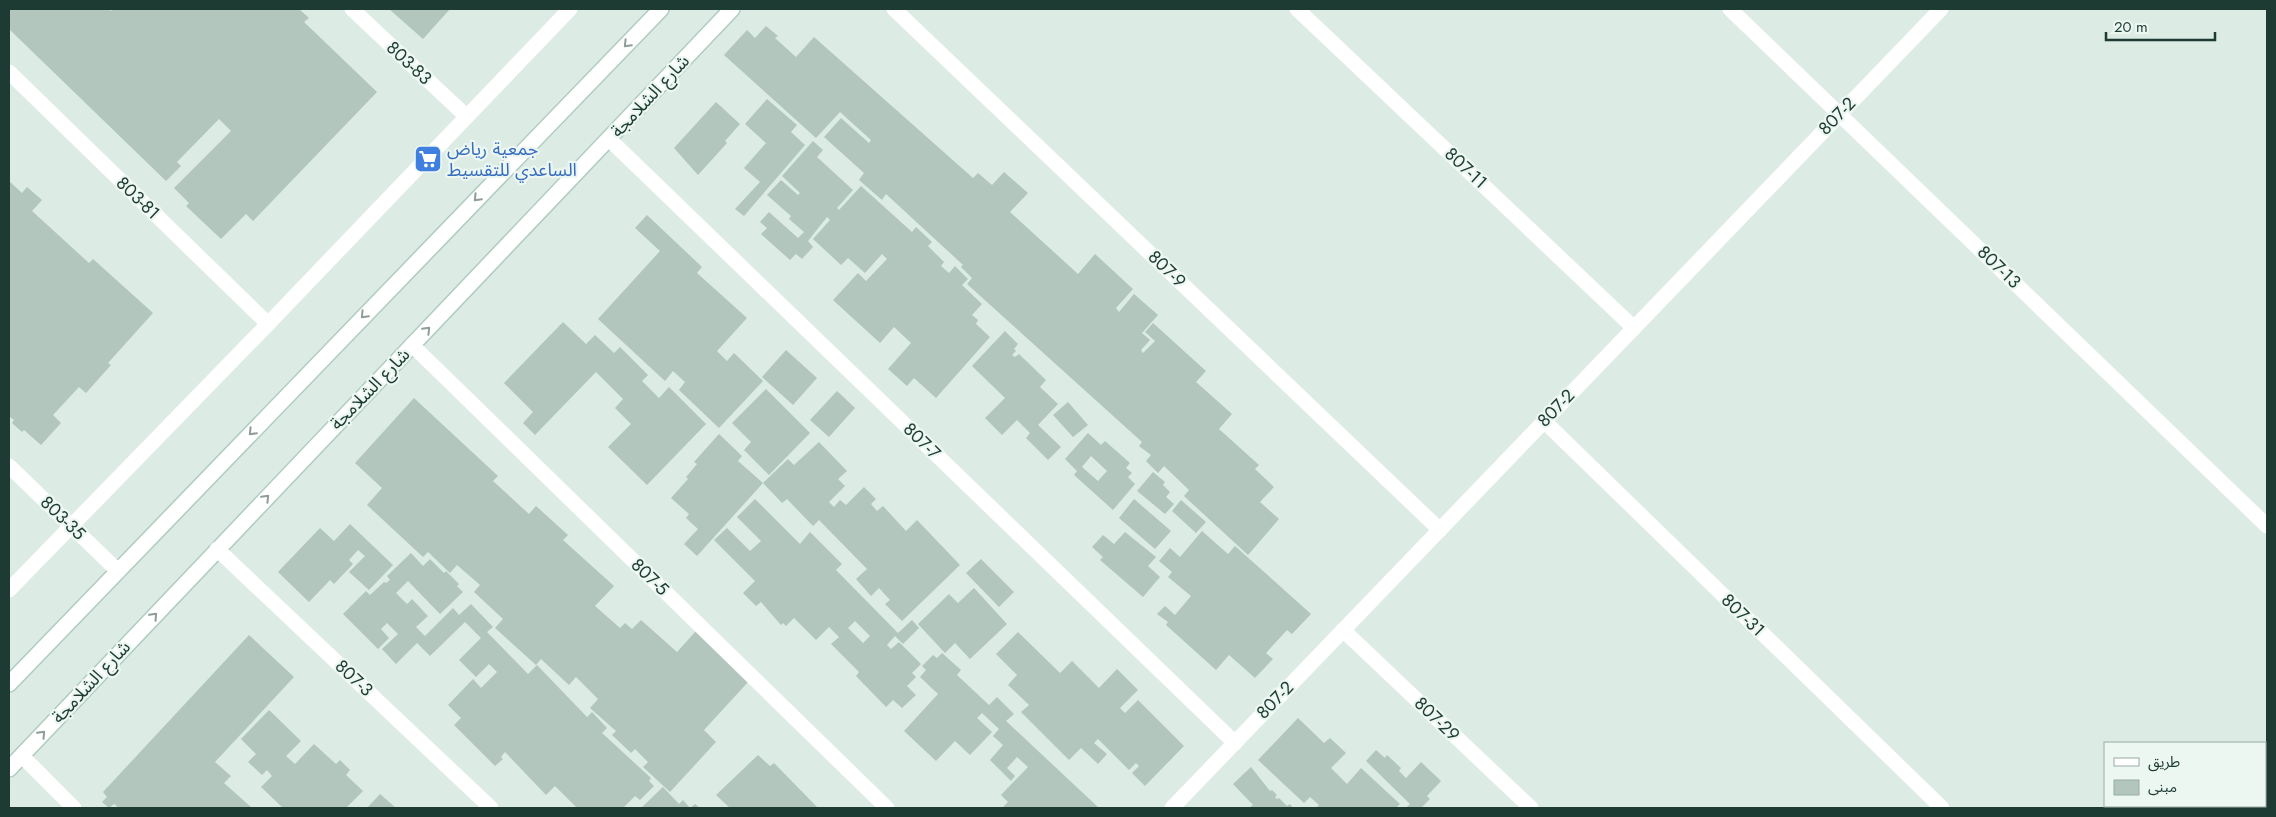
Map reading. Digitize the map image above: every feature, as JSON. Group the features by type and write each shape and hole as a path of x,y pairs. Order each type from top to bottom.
{"street":[{"name":"803-83","path":"352,9 466,116"},
{"path":"9,590 268,324 570,9"},
{"path":"9,684 661,9"},
{"name":"شارع الشلامجة","path":"9,769 732,9"},
{"name":"807-9","path":"894,9 1440,530"},
{"name":"807-11","path":"1297,9 1634,328"},
{"name":"807-13","path":"1730,9 2267,526"},
{"name":"807-2","path":"1172,808 1941,9"},
{"name":"803-81","path":"9,72 268,324"},
{"name":"807-7","path":"609,139 1235,743"},
{"name":"807-5","path":"412,345 887,808"},
{"name":"807-31","path":"1544,421 1942,808"},
{"name":"803-35","path":"9,466 118,571"},
{"name":"807-3","path":"217,549 491,808"},
{"name":"807-29","path":"1344,630 1531,808"},
{"path":"22,756 74,808"}],"building":[{"path":"9,9 108,9 111,11 113,9 299,9 309,18 304,22 377,92 253,221 246,214 221,239 186,206 189,203 174,188 231,131 219,119 177,162 181,166 166,181 9,29"},
{"path":"389,9 450,9 423,39"},
{"path":"766,26 778,36 775,38 796,57 814,37 973,178 978,173 992,185 1004,172 1028,193 1010,212 1078,274 1095,254 1133,289 1116,308 1119,312 1134,294 1158,315 1142,333 1150,340 1141,350 1143,353 1155,341 1145,332 1153,323 1206,371 1196,382 1232,414 1219,429 1259,465 1255,469 1274,487 1260,502 1279,519 1248,555 1184,496 1189,490 1164,466 1158,473 1146,461 1151,455 1139,446 1142,442 967,284 972,278 961,267 963,265 886,194 882,200 859,180 864,173 824,137 841,118 869,143 871,140 840,112 816,138 724,55 747,30 755,38"},
{"path":"767,99 797,125 791,132 805,145 744,216 735,209 760,182 744,168 766,143 745,124"},
{"path":"716,102 740,124 725,141 727,143 698,175 674,148"},
{"path":"813,141 823,150 817,157 853,190 837,208 839,210 861,186 912,232 916,227 932,242 928,246 944,262 941,266 949,273 955,266 968,279 962,285 982,304 972,315 978,320 976,324 990,337 936,398 914,378 907,386 888,369 911,343 894,327 880,343 833,300 858,273 866,281 887,259 882,254 865,273 848,258 841,265 813,239 830,220 827,217 808,241 813,247 802,259 796,254 790,260 761,234 767,228 760,222 769,212 798,238 804,232 789,219 791,216 767,195 781,180 798,195 800,193 782,176"},
{"path":"9,181 22,193 27,187 42,200 32,211 89,263 93,259 153,313 108,363 111,365 86,393 79,387 53,415 61,423 41,445 24,430 22,432 12,423 14,420 10,417 9,419"},
{"path":"647,215 702,267 697,273 747,318 717,351 727,361 734,353 763,381 719,428 679,390 685,382 673,371 665,381 598,319 660,251 635,228"},
{"path":"563,322 586,344 595,335 614,353 620,347 648,375 642,381 659,398 669,387 706,424 647,485 608,447 631,424 615,408 623,399 596,372 535,435 523,423 533,412 504,383"},
{"path":"1005,331 1018,344 1014,349 1016,351 1012,355 1015,357 1019,354 1046,380 1040,387 1058,404 1038,425 1061,447 1048,460 1026,438 1030,433 1017,420 1002,435 985,418 1005,398 972,366"},
{"path":"786,350 817,378 793,405 762,377"},
{"path":"766,389 810,433 769,475 744,450 751,442 732,423"},
{"path":"837,391 855,408 829,437 810,420"},
{"path":"414,398 498,476 493,481 529,514 536,506 568,535 563,540 614,586 595,606 620,628 625,623 632,629 641,620 677,652 696,631 749,681 704,730 716,742 670,792 643,767 648,762 635,749 631,753 612,735 616,731 590,708 598,699 576,677 569,685 541,659 536,665 495,628 503,619 474,592 480,585 457,565 450,573 428,552 423,557 367,505 382,488 355,463"},
{"path":"1068,402 1088,425 1073,437 1053,415"},
{"path":"1088,433 1101,445 1105,441 1130,463 1126,468 1132,473 1128,477 1135,484 1113,510 1074,475 1077,471 1065,459","holes":["1091,456 1107,471 1098,481 1082,467"]},
{"path":"719,434 742,456 738,461 763,483 697,556 684,544 698,529 686,518 689,514 671,498 688,479 686,477 697,464 694,462"},
{"path":"819,442 847,471 838,479 845,486 829,502 834,507 840,500 846,505 864,487 876,499 871,504 877,511 883,506 906,531 917,520 960,565 902,621 885,604 890,600 879,588 871,596 856,579 867,569 819,520 813,526 787,499 782,503 763,483 788,459 794,465"},
{"path":"1153,472 1165,482 1163,485 1170,492 1166,497 1174,504 1165,514 1137,491"},
{"path":"755,499 800,544 810,532 842,564 836,570 898,633 912,620 919,628 903,644 895,636 887,645 891,649 899,642 921,664 912,673 916,677 907,686 916,695 902,708 893,700 886,707 856,676 859,672 831,644 839,637 829,627 816,640 794,618 786,626 783,623 781,625 761,602 756,606 743,593 755,581 714,540 727,528 750,551 761,541 737,517","holes":["855,621 870,636 863,643 848,628"]},
{"path":"1134,499 1171,531 1155,549 1119,518"},
{"path":"1181,500 1206,522 1196,533 1172,511"},
{"path":"350,524 393,565 369,590 349,572 365,556 358,550 349,560 353,564 334,584 330,580 309,602 278,572 320,528 334,541"},
{"path":"1202,531 1228,554 1235,546 1311,614 1292,634 1287,630 1266,653 1273,659 1255,678 1229,655 1216,670 1166,625 1168,622 1157,614 1165,606 1175,615 1191,596 1168,577 1172,572 1159,561 1170,548 1180,557"},
{"path":"1125,532 1156,557 1148,566 1160,577 1143,597 1100,560 1103,557 1092,547 1103,535 1114,544"},
{"path":"411,553 423,566 430,559 444,573 446,571 459,584 457,586 463,592 440,614 408,581 396,593 407,604 412,599 428,616 416,627 425,636 453,608 459,615 471,604 493,627 487,632 528,674 537,665 587,717 592,712 607,728 602,733 651,778 649,781 654,786 640,800 635,796 623,808 577,808 555,786 546,795 505,752 501,757 503,759 495,766 454,725 461,718 448,705 473,679 481,688 497,672 489,664 476,677 459,660 481,638 465,622 430,656 417,643 396,664 382,649 398,634 387,623 381,629 389,638 378,649 343,614 366,591 370,595 384,582 386,583 390,580 387,576"},
{"path":"981,559 1014,592 999,607 966,573"},
{"path":"974,588 1007,624 970,659 955,643 945,653 918,624 949,594 958,603"},
{"path":"1018,632 1060,673 1072,661 1099,688 1117,669 1138,690 1120,708 1125,713 1138,700 1184,746 1145,786 1132,773 1139,766 1136,763 1129,770 1098,739 1094,743 1107,754 1098,764 1081,748 1069,760 1021,712 1029,705 1008,685 1017,675 996,654"},
{"path":"249,635 294,677 215,762 231,776 224,783 251,807 119,808 114,804 109,808 102,802 107,797 103,792"},
{"path":"942,653 961,670 957,675 989,705 997,697 1014,714 1006,721 1099,808 1002,808 1008,802 1001,795 1028,767 1017,757 1007,768 1015,776 1011,781 990,760 1003,745 993,736 999,729 982,713 977,718 992,732 970,755 955,741 936,761 904,731 938,694 920,677 926,670 922,666 933,655 937,658"},
{"path":"269,710 301,741 286,756 295,764 314,744 336,764 340,760 350,770 346,775 363,791 346,808 283,808 261,787 272,776 267,770 262,775 248,762 256,754 241,739"},
{"path":"1298,718 1324,743 1330,738 1346,753 1331,768 1347,784 1361,768 1400,804 1396,808 1316,808 1319,805 1310,797 1304,803 1258,760"},
{"path":"1376,750 1385,758 1387,755 1401,768 1399,771 1406,778 1421,762 1441,781 1427,796 1430,799 1421,808 1406,808 1410,804 1366,761"},
{"path":"758,755 770,766 774,763 818,808 730,808 716,795"},
{"path":"1251,767 1270,791 1272,790 1277,795 1275,797 1277,799 1279,798 1287,806 1290,804 1293,808 1249,808 1253,805 1233,784"},
{"path":"663,787 679,804 683,800 690,808 641,808"},
{"path":"380,794 396,808 367,808"},
{"path":"695,804 700,808 690,808"}],"place":[{"name":"جمعية رياض الساعدي للتقسيط","path":"428,159"}]}
